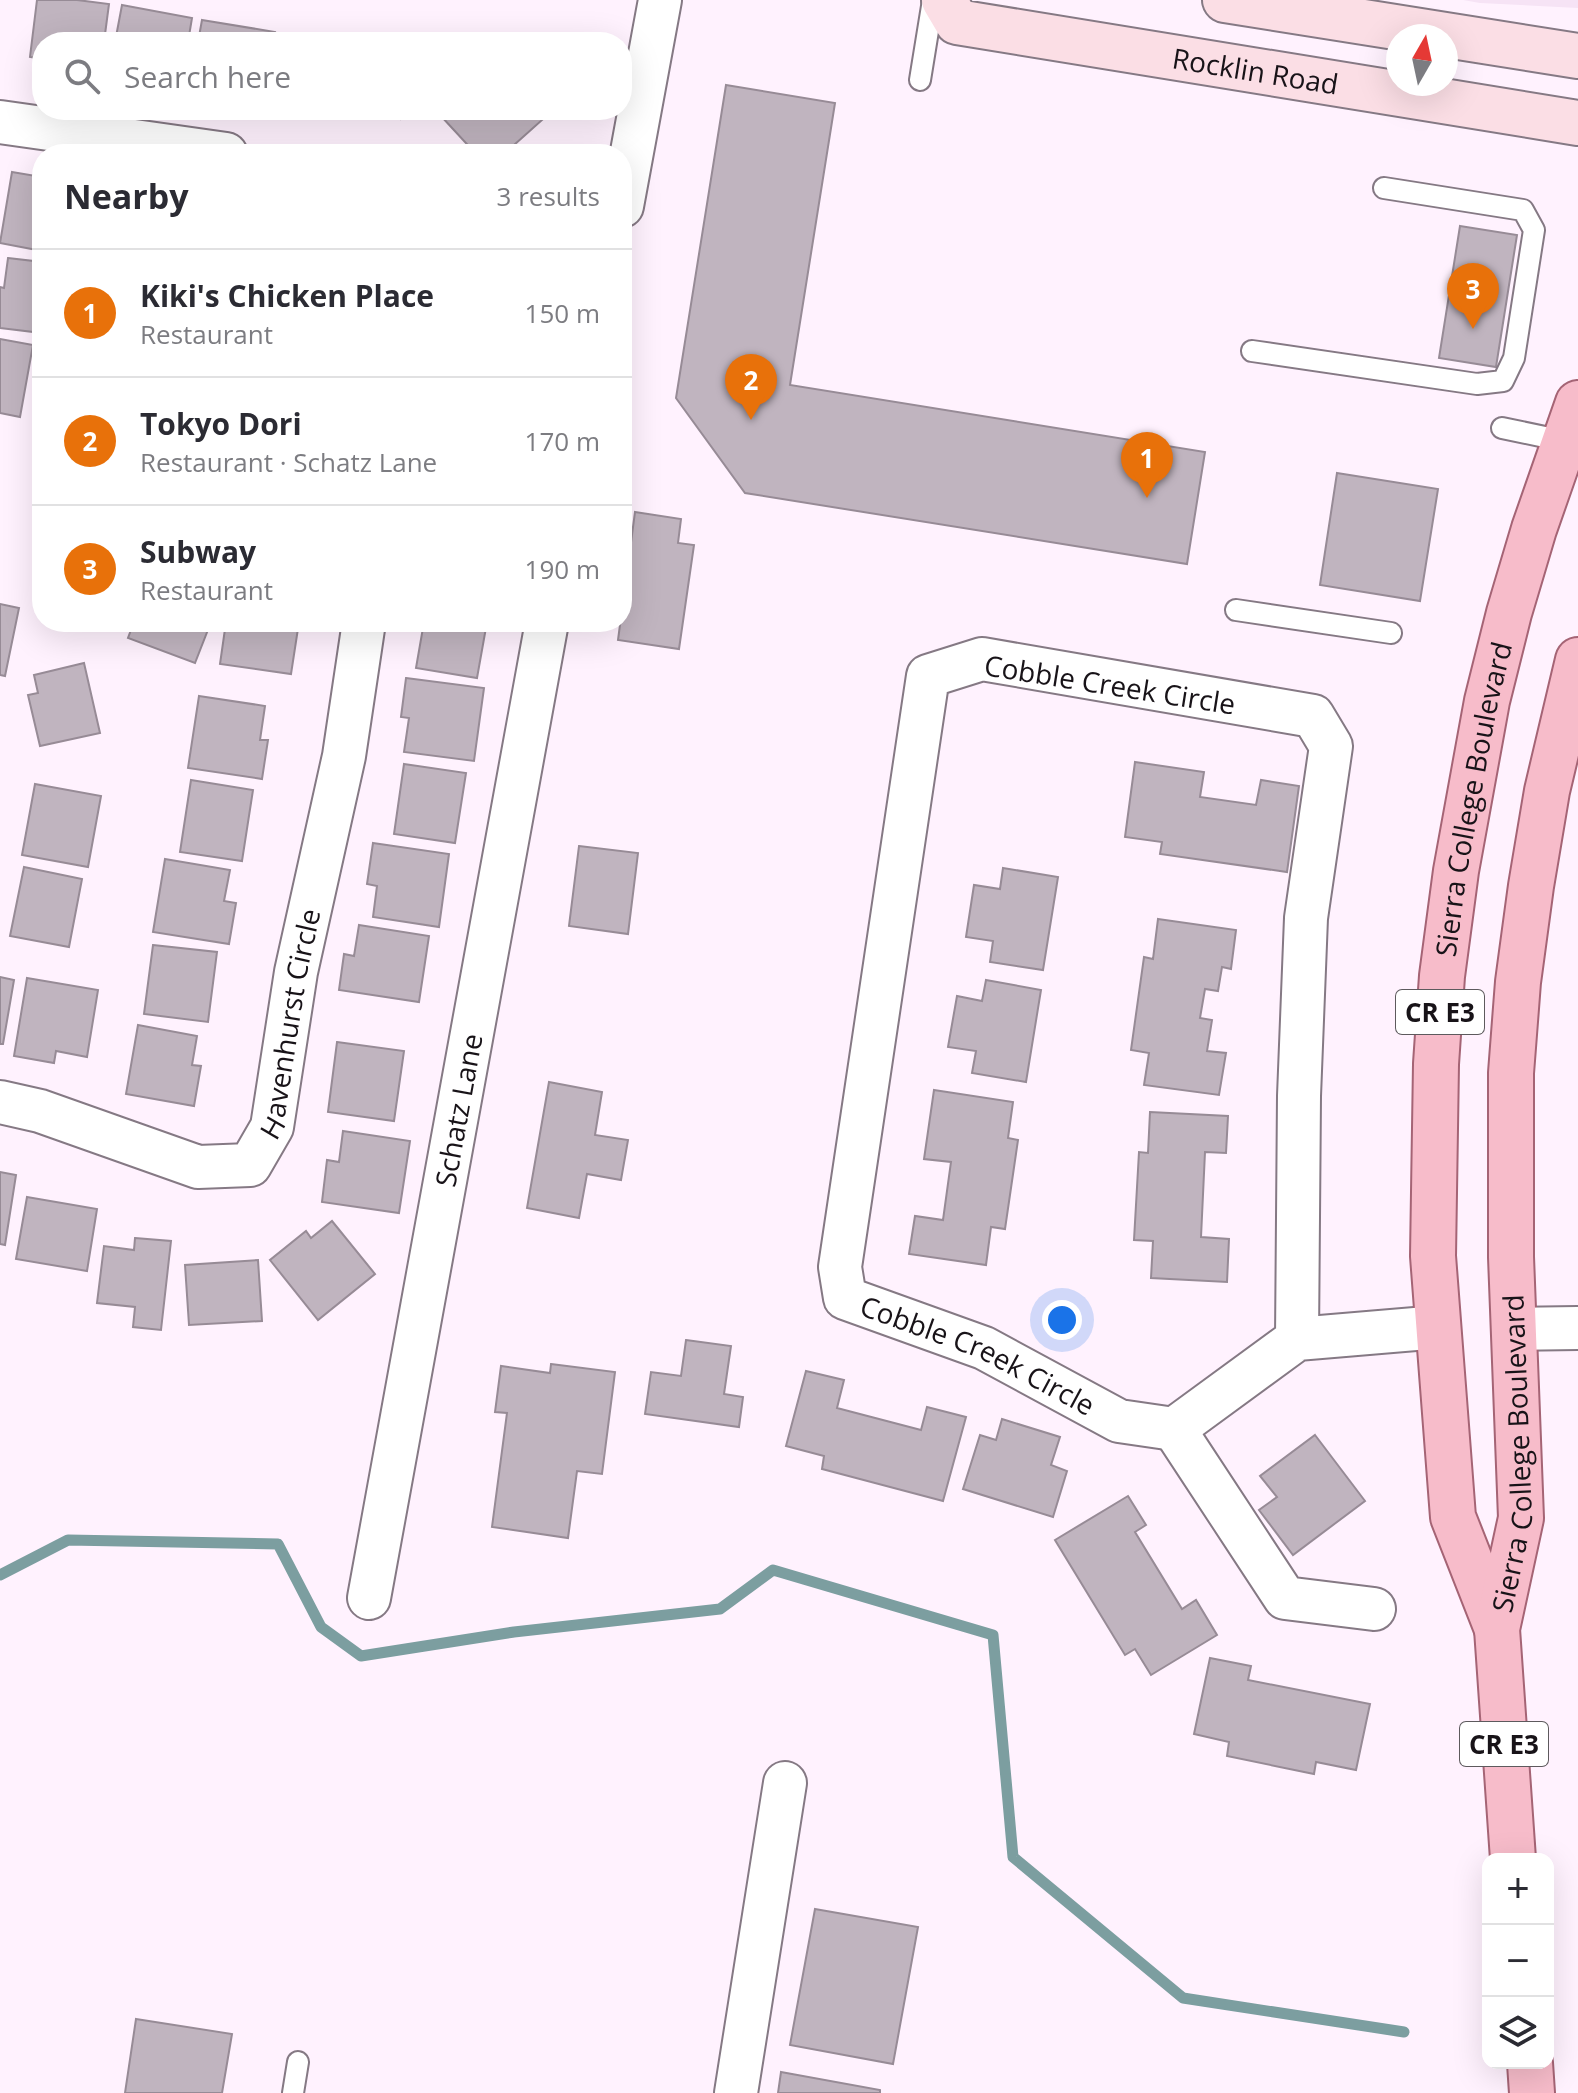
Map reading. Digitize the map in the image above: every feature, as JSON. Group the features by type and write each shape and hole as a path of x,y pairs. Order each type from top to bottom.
{"main road":[{"name":"Rocklin Road","path":"944,0 957,22 1578,123"},
{"path":"1225,0 1578,56"},
{"name":"Sierra College Boulevard","path":"1497,1629 1453,1517 1433,1256 1436,1064 1442,976 1456,871 1484,716 1509,613 1571,422"},
{"name":"Sierra College Boulevard","path":"1513,1853 1497,1629 1521,1518 1513,1329 1511,1073 1518,982 1531,886 1547,791 1578,660"},
{"path":"1530,2069 1532,2093"}],"street":[{"path":"632,152 660,0"},
{"path":"0,122 155,144"},
{"name":"Havenhurst Circle","path":"0,1102 40,1111 198,1167 250,1165 272,1127 296,972 344,756 363,632"},
{"name":"Schatz Lane","path":"369,1598 545,632"},
{"name":"Cobble Creek Circle","path":"1174,1429 1119,1421 984,1348 845,1298 840,1267 928,676 982,659 1297,713 1313,716 1331,746 1306,918 1299,1096 1297,1339"},
{"path":"1374,1609 1285,1598 1174,1429 1297,1339 1439,1327"},
{"path":"1513,1329 1578,1328"},
{"path":"736,2093 785,1783"}],"lane":[{"path":"920,80 933,0"},
{"path":"1252,351 1477,384 1503,381 1514,358 1534,230 1523,210 1384,188"},
{"path":"1502,428 1571,422"},
{"path":"1236,610 1391,633"},
{"path":"293,2093 298,2062"}],"shaded area":[{"path":"1463,0 1578,0 1578,8 1480,3"}],"building":[{"path":"37,0 109,4 105,32 33,32"},
{"path":"122,5 192,18 190,32 117,32"},
{"path":"202,20 275,32 200,32"},
{"path":"726,85 835,103 790,385 1205,452 1187,564 745,493 676,398"},
{"path":"445,120 542,120 515,144 467,144"},
{"path":"12,172 32,175 32,249 0,243"},
{"path":"1460,226 1517,235 1496,367 1439,358"},
{"path":"8,258 32,261 32,332 0,328 0,287 4,288"},
{"path":"0,339 32,345 20,417 0,413"},
{"path":"1337,473 1438,489 1420,601 1320,585"},
{"path":"635,512 681,519 678,543 694,545 679,649 618,640 619,632 632,632 632,535"},
{"path":"0,604 19,608 5,676 0,675"},
{"path":"130,632 207,632 195,663 128,638"},
{"path":"225,632 297,632 291,674 220,664"},
{"path":"422,632 485,632 477,678 416,668"},
{"path":"84,663 100,733 40,746 28,695 38,693 34,675"},
{"path":"406,678 484,688 474,761 404,752 409,718 401,717"},
{"path":"199,696 265,706 260,740 268,740 262,779 188,768"},
{"path":"1135,762 1204,772 1200,797 1256,805 1261,780 1299,786 1287,872 1160,854 1162,842 1125,837"},
{"path":"404,764 466,773 455,843 394,834"},
{"path":"191,780 253,790 242,861 180,852"},
{"path":"35,784 101,796 88,867 22,855"},
{"path":"373,843 449,854 439,927 373,917 377,886 367,884"},
{"path":"579,846 638,853 628,934 569,926"},
{"path":"165,859 230,870 224,901 236,903 229,944 153,932"},
{"path":"24,867 82,879 69,947 10,936"},
{"path":"1003,868 1058,877 1043,970 990,962 993,941 966,937 974,885 1000,889"},
{"path":"1158,919 1236,930 1231,969 1222,967 1218,991 1205,989 1200,1018 1212,1020 1207,1051 1226,1053 1219,1095 1144,1085 1149,1053 1131,1050 1144,957 1153,959"},
{"path":"359,925 429,936 419,1002 339,990 344,954 354,956"},
{"path":"153,945 217,952 208,1022 144,1014"},
{"path":"0,977 14,980 3,1044 0,1044"},
{"path":"27,978 98,990 87,1057 56,1051 54,1063 14,1056"},
{"path":"986,980 1041,990 1026,1082 972,1073 976,1051 948,1047 957,996 982,1001"},
{"path":"138,1025 197,1036 192,1065 201,1066 194,1106 126,1094"},
{"path":"337,1042 404,1051 394,1121 328,1112"},
{"path":"549,1082 602,1092 595,1135 628,1140 621,1180 587,1174 579,1218 527,1208"},
{"path":"934,1090 1013,1102 1008,1138 1018,1140 1005,1229 991,1227 986,1265 909,1254 915,1216 943,1220 951,1162 924,1159"},
{"path":"1150,1112 1228,1116 1226,1153 1205,1152 1201,1237 1229,1239 1227,1282 1151,1278 1153,1241 1134,1240 1139,1152 1148,1153"},
{"path":"343,1131 410,1141 399,1213 322,1202 327,1160 339,1162"},
{"path":"0,1172 16,1175 5,1245 0,1244"},
{"path":"27,1197 97,1209 87,1271 16,1259"},
{"path":"332,1221 375,1274 318,1320 270,1260 306,1231 311,1238"},
{"path":"135,1238 171,1241 161,1330 133,1327 135,1307 97,1303 104,1246 134,1250"},
{"path":"258,1260 262,1321 189,1325 185,1265"},
{"path":"686,1340 731,1346 724,1394 743,1397 739,1427 645,1414 651,1372 681,1376"},
{"path":"551,1364 615,1372 602,1474 577,1471 568,1538 492,1527 507,1413 495,1412 501,1366 550,1373"},
{"path":"806,1371 844,1380 837,1408 921,1430 927,1407 966,1417 943,1501 822,1469 824,1456 786,1446"},
{"path":"1002,1419 1060,1437 1051,1465 1067,1471 1053,1517 963,1489 980,1435 996,1440"},
{"path":"1315,1435 1365,1501 1293,1555 1259,1510 1277,1497 1260,1476"},
{"path":"1128,1496 1146,1525 1135,1532 1182,1609 1196,1600 1217,1635 1151,1675 1135,1649 1125,1655 1055,1540"},
{"path":"1210,1658 1251,1666 1248,1680 1370,1704 1356,1770 1316,1762 1314,1774 1227,1756 1229,1742 1194,1734"},
{"path":"815,1909 918,1927 893,2064 790,2045"},
{"path":"136,2019 232,2034 222,2093 125,2093"},
{"path":"781,2072 880,2090 880,2093 778,2093"}],"waterway":[{"path":"0,1575 68,1540 278,1544 321,1627 361,1656 514,1632 720,1609 773,1570 993,1635 1013,1857 1183,1998 1404,2032"}],"place":[{"name":"Subway","path":"1473,329"},
{"name":"Tokyo Dori","path":"751,420"},
{"name":"Kiki's Chicken Place","path":"1147,498"}]}
